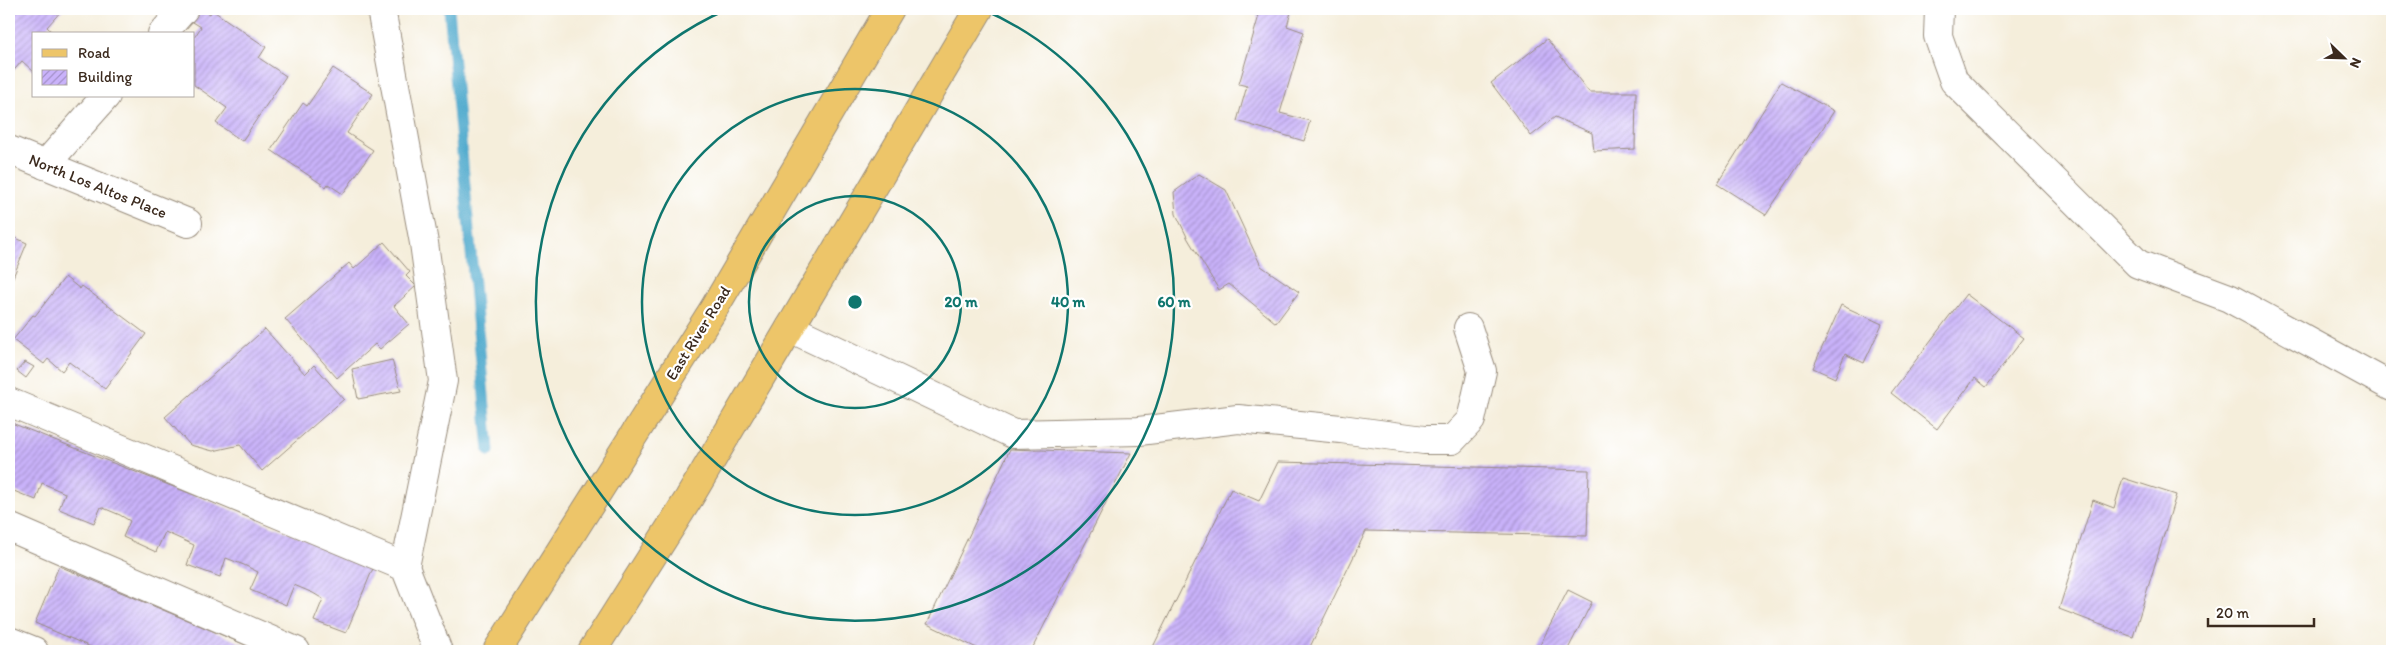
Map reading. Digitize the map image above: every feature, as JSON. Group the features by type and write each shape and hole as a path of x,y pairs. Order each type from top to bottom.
{"main road":[{"name":"East River Road","path":"497,651 714,310 890,9"},
{"path":"592,651 689,498 979,9"}],"street":[{"path":"164,32 184,9"},
{"path":"381,9 424,243 444,381 405,567 438,651"},
{"path":"1939,9 1938,36 1954,81 2138,264 2229,298 2392,387"},
{"path":"45,165 104,98"},
{"name":"North Los Altos Place","path":"9,150 188,223"},
{"path":"790,328 1013,434 1139,431 1238,419 1341,429 1424,440 1452,440 1471,420 1482,371 1468,328"},
{"path":"9,402 405,567"},
{"path":"9,527 296,651"},
{"path":"9,641 34,651"}],"building":[{"path":"9,9 63,9 47,27 52,32 32,32 32,70 22,61 9,76"},
{"path":"195,9 202,9 210,14 212,10 266,47 259,58 286,76 242,141 216,123 227,108 195,86 195,36 201,27 188,19"},
{"path":"1256,9 1292,9 1287,26 1304,32 1280,113 1310,121 1304,141 1237,121 1247,86 1239,84 1258,19"},
{"path":"1547,39 1589,92 1636,92 1635,149 1594,151 1592,133 1555,117 1531,136 1491,83"},
{"path":"333,68 373,94 347,133 373,150 343,194 328,184 326,187 271,150 303,103 307,106"},
{"path":"1781,82 1834,111 1766,215 1717,184"},
{"path":"1199,174 1226,190 1261,266 1299,292 1276,323 1229,284 1219,290 1188,239 1176,214 1174,192"},
{"path":"9,235 27,243 9,287"},
{"path":"384,242 410,272 406,276 416,286 394,306 409,324 380,349 375,344 337,378 285,319 349,263 354,269"},
{"path":"65,277 80,289 82,286 146,334 105,389 69,362 62,371 48,359 44,364 13,340 33,315 35,316"},
{"path":"1966,294 2024,338 1986,387 1975,378 1937,429 1891,393"},
{"path":"1841,305 1882,324 1864,363 1845,354 1835,378 1813,368"},
{"path":"265,329 305,374 314,365 344,399 262,471 240,445 213,451 190,445 165,417"},
{"path":"392,360 401,391 358,399 352,369"},
{"path":"25,362 34,367 26,378 17,371"},
{"path":"9,422 374,566 346,633 314,621 323,599 313,593 294,585 286,605 250,590 258,572 244,565 226,558 220,577 187,565 194,545 165,532 156,552 123,537 130,521 120,515 101,507 94,523 59,509 65,493 42,483 36,500 9,489"},
{"path":"1010,449 1131,453 1031,651 983,651 927,624"},
{"path":"1278,462 1589,470 1587,536 1366,531 1308,651 1151,651 1231,489 1259,501"},
{"path":"2123,478 2176,495 2133,637 2059,609 2093,500 2114,508"},
{"path":"59,566 260,651 100,651 35,623"},
{"path":"1568,590 1592,602 1567,651 1537,651"}],"waterway":[{"path":"449,9 489,451"}]}
